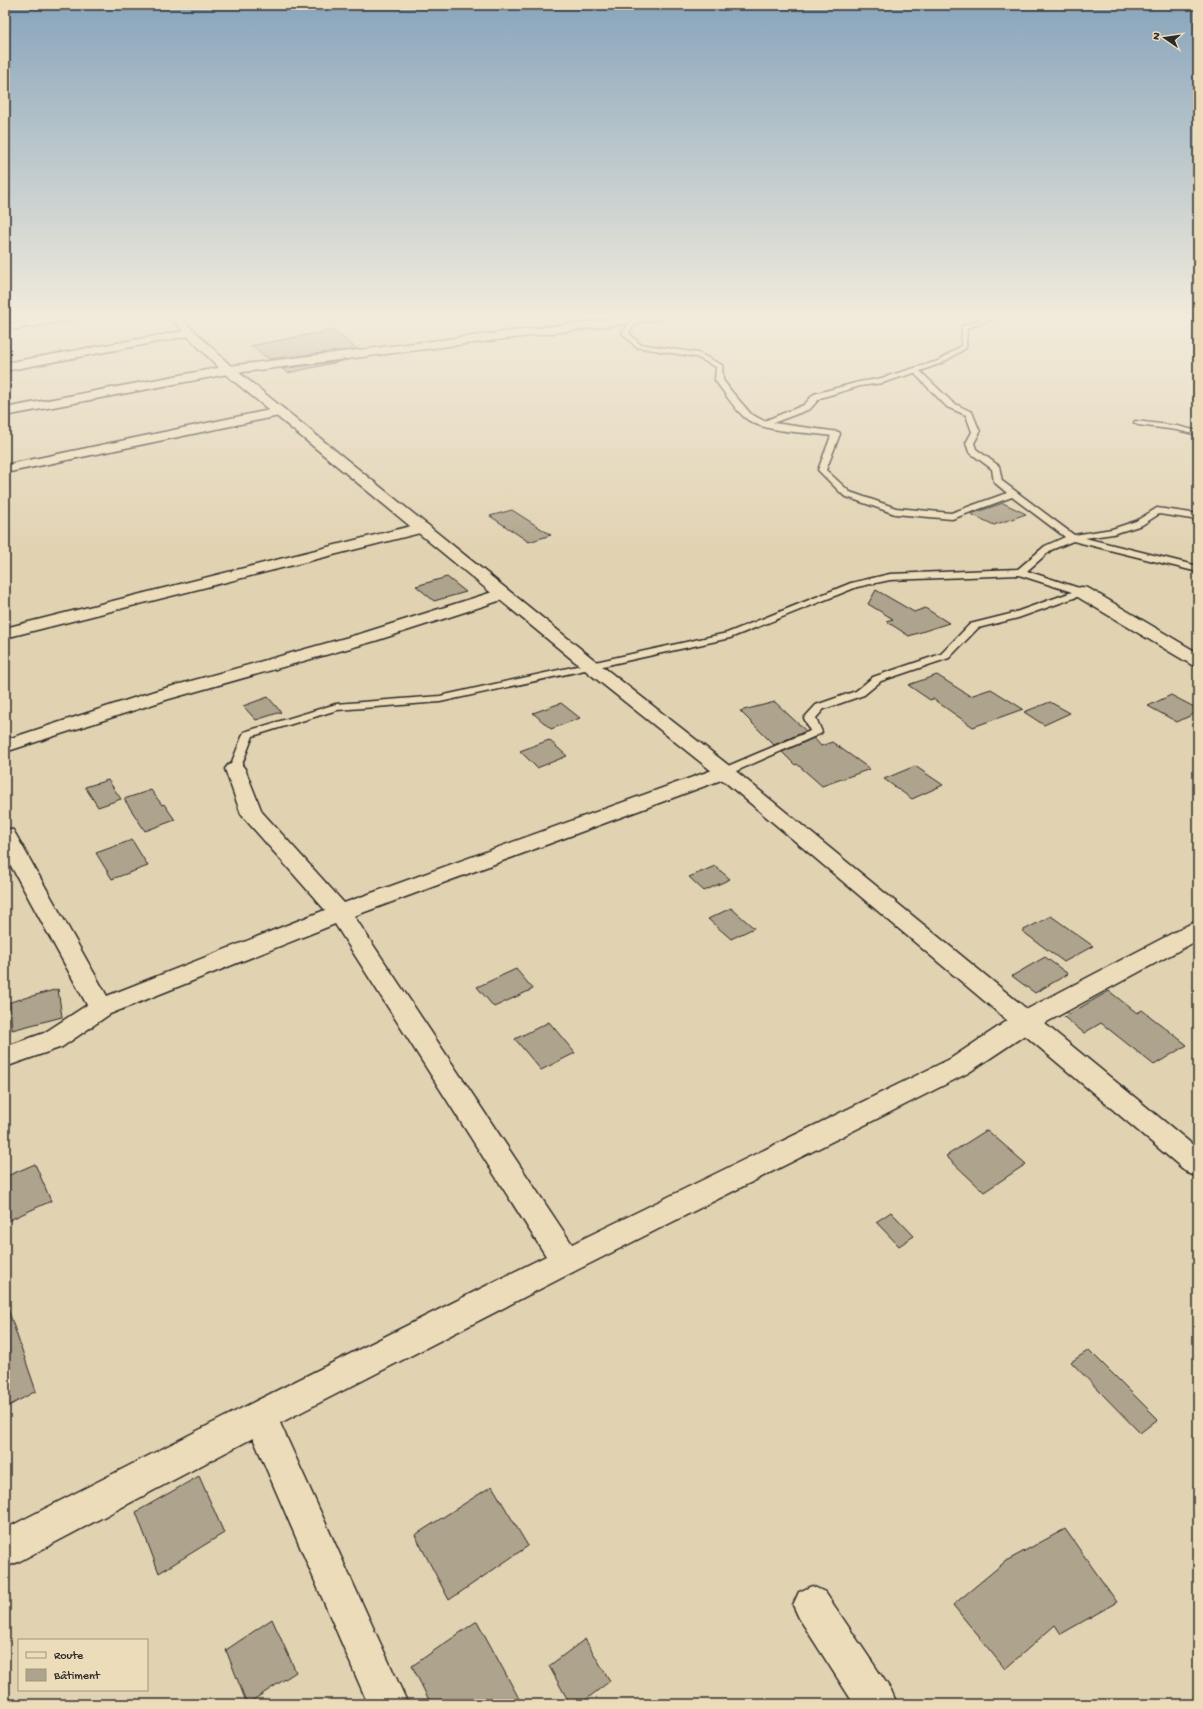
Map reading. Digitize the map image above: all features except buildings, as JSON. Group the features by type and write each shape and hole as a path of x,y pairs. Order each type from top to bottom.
{"street":[{"path":"5,412 91,396"},
{"path":"260,396 591,666 725,772 1198,1165"},
{"path":"5,469 280,412"},
{"path":"5,633 422,528"},
{"path":"1082,592 1198,661"},
{"path":"5,746 162,695 369,637 502,594"},
{"path":"235,769 252,814 340,914 419,1033 566,1261"},
{"path":"5,1058 53,1040 101,1008 340,914 725,772"},
{"path":"5,835 101,1008"},
{"path":"5,1549 260,1416 566,1261 959,1066 1025,1022 1198,930"},
{"path":"260,1416 388,1704"},
{"path":"812,1605 877,1704"}],"lane":[{"path":"731,396 749,417 762,424 836,434 822,470 847,494 895,511 952,516 1012,494"},
{"path":"762,424 807,407 818,396"},
{"path":"941,396 950,405 969,414 976,432 970,443 972,450 996,468 998,482 1072,538 1198,569"},
{"path":"1138,423 1177,428 1198,433"},
{"path":"1020,572 1048,548 1072,538 1113,531 1139,523 1157,511 1198,517"},
{"path":"235,769 248,734 336,707 440,699 730,635 854,585 882,578 1020,572 1082,592"},
{"path":"725,772 816,732 810,718 820,707 860,692 877,679 945,656 974,626 1014,616 1082,592"}]}
